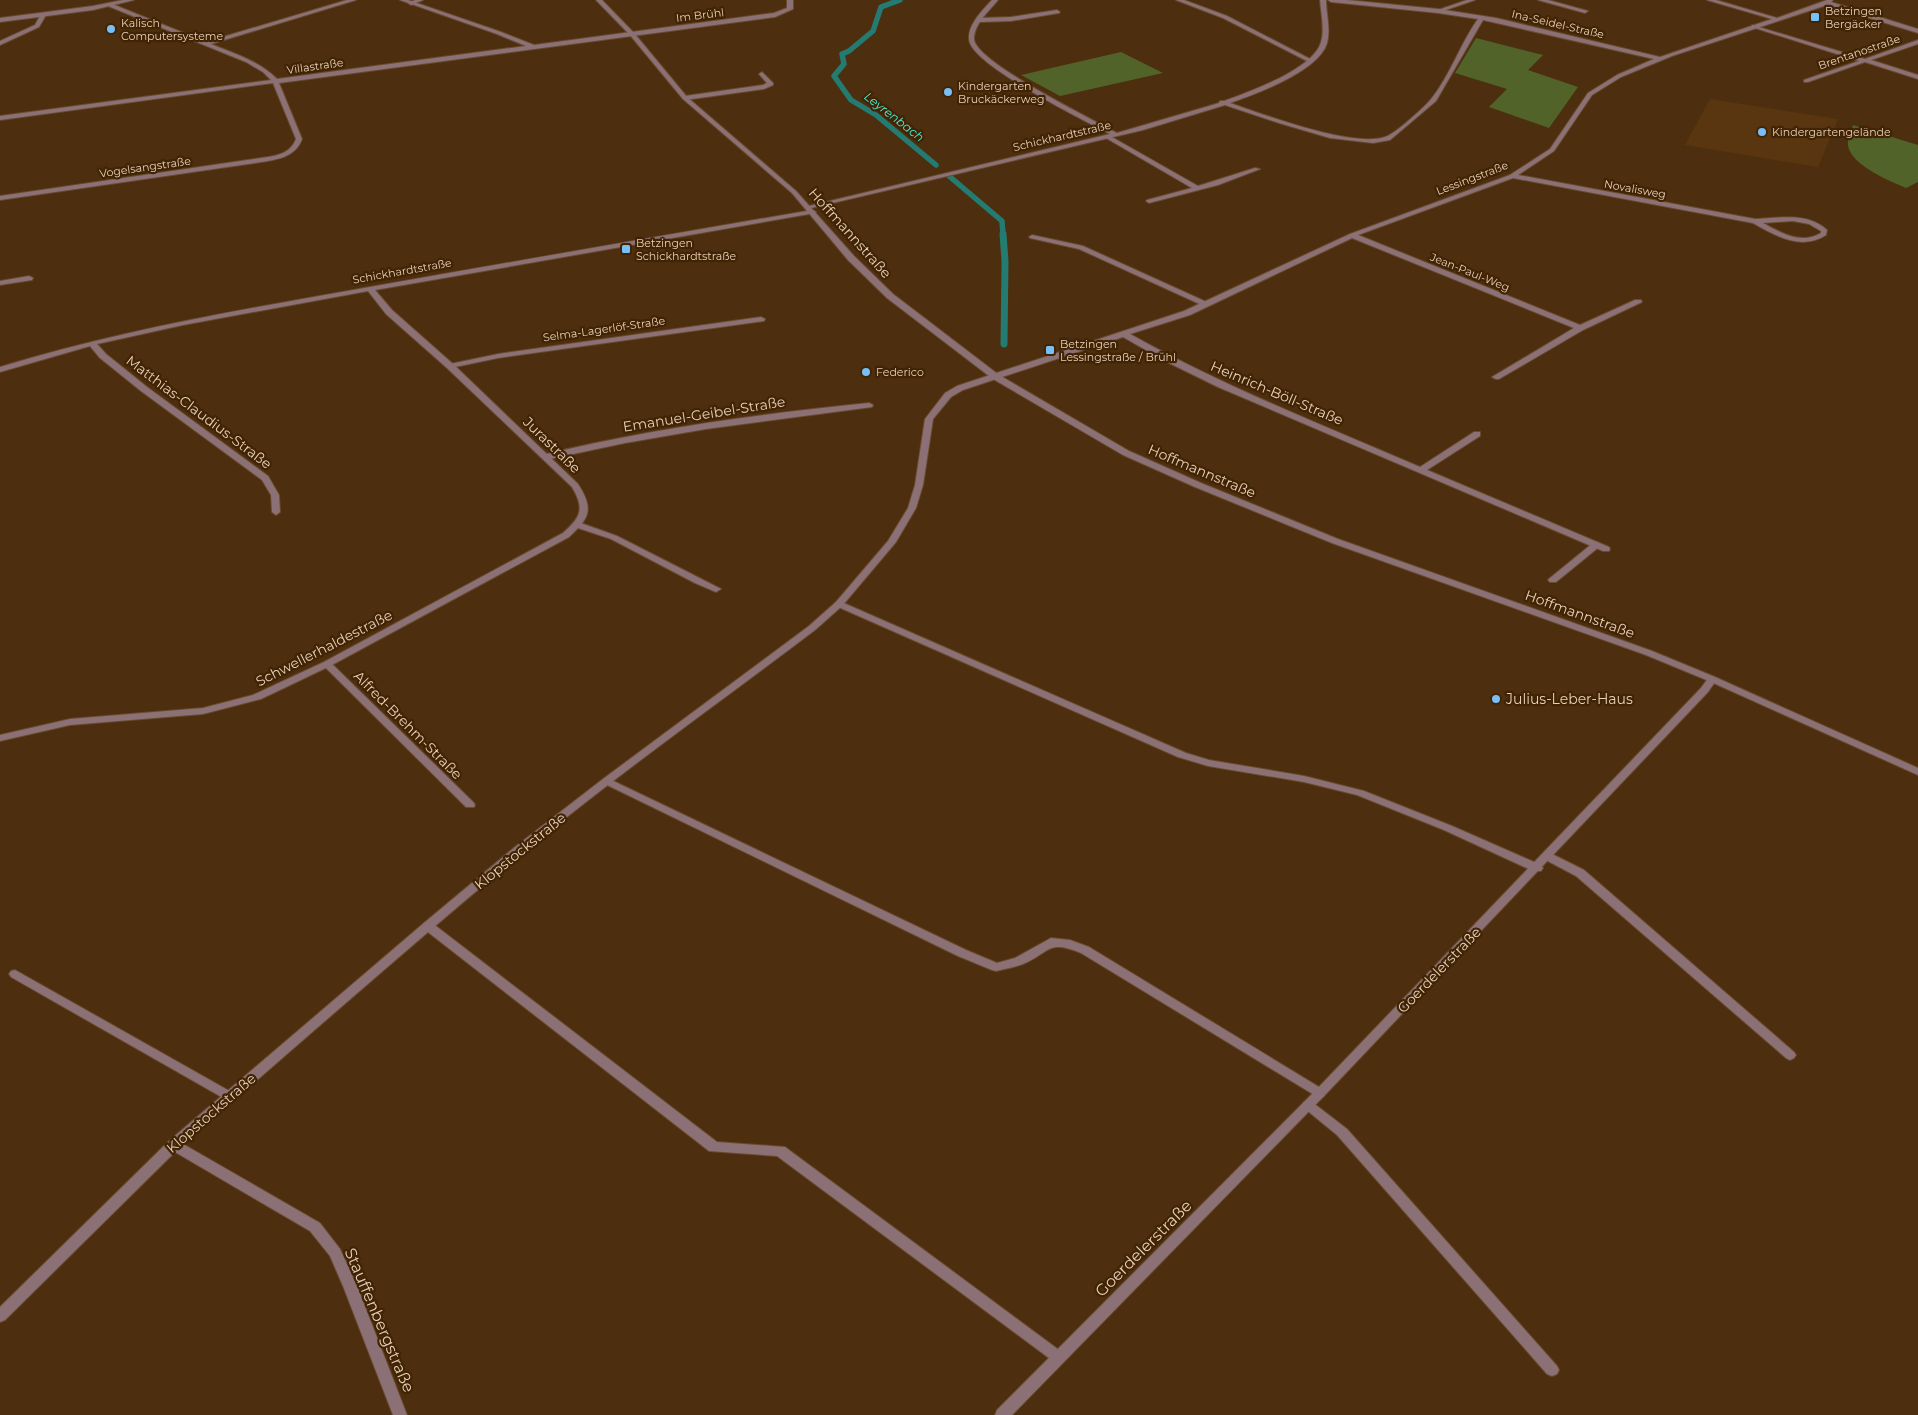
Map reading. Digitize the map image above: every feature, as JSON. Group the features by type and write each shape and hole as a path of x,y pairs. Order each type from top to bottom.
{"street":[{"path":"0,20 110,5 131,0"},
{"path":"206,44 353,0"},
{"path":"403,0 534,47"},
{"path":"411,3 420,0"},
{"name":"Hoffmannstraße","path":"599,0 632,34 685,98 794,192 870,279 927,326 996,377 1126,453 1198,485 1335,541 1649,653 1712,679 1918,772"},
{"name":"Im Brühl","path":"632,34 775,16 790,9 790,0"},
{"path":"994,0 974,28 972,42 983,56 1019,81 1116,135"},
{"path":"1179,0 1225,17 1311,61"},
{"name":"Schickhardtstraße","path":"0,370 92,343 204,318 811,210 1166,122 1280,80 1301,69 1311,61 1323,46 1326,35 1323,0"},
{"name":"Ina-Seidel-Straße","path":"1331,0 1438,11 1481,18 1660,59"},
{"path":"1438,11 1472,0"},
{"path":"1541,0 1585,11"},
{"path":"1710,0 1776,19"},
{"name":"Lessingstraße","path":"996,377 1187,313 1352,235 1512,176 1552,150 1590,94 1619,76 1660,59 1828,1"},
{"name":"Brentanostraße","path":"1828,1 1918,31"},
{"path":"110,5 258,66 275,82"},
{"path":"980,20 1011,19 1057,12"},
{"path":"0,43 37,26 43,15"},
{"path":"1222,102 1290,126 1361,141 1389,139 1433,101 1481,18"},
{"path":"1754,26 1918,77"},
{"name":"Villastraße","path":"0,118 632,34"},
{"name":"Brentanostraße","path":"1806,81 1861,60 1918,42"},
{"path":"685,98 766,89 771,84 762,74"},
{"name":"Vogelsangstraße","path":"0,198 280,156 292,151 298,145 299,139 275,82"},
{"path":"1108,137 1198,189"},
{"path":"1149,201 1198,189 1257,169"},
{"name":"Novalisweg","path":"1512,176 1755,221 1801,220 1819,226 1824,230 1824,234 1811,240 1795,239 1780,235 1755,221"},
{"name":"Jean-Paul-Weg","path":"1352,235 1580,328"},
{"path":"1032,237 1082,247 1207,304"},
{"path":"0,283 29,278"},
{"name":"Jurastraße","path":"370,289 389,312 450,366 575,486 585,506 584,516 578,525"},
{"path":"1496,377 1580,328 1638,302"},
{"name":"Selma-Lagerlöf-Straße","path":"450,366 498,356 761,319"},
{"name":"Heinrich-Böll-Straße","path":"1125,335 1221,385 1606,549"},
{"name":"Matthias-Claudius-Straße","path":"92,343 102,356 130,378 265,478 275,495 276,512"},
{"name":"Klopstockstraße","path":"0,1316 174,1145 428,926 519,850 606,782 812,628 839,604 892,542 912,508 918,485 929,419 948,395 960,388 996,377"},
{"name":"Emanuel-Geibel-Straße","path":"545,457 676,431 783,415 869,405"},
{"path":"1421,470 1477,434"},
{"path":"578,525 601,530 618,537 696,581 716,589"},
{"name":"Schwellerhaldestraße","path":"0,738 70,722 203,711 257,697 327,664 566,534 578,525"},
{"path":"1553,580 1596,545"},
{"path":"839,604 1182,755 1208,764 1312,781 1360,793 1448,828 1537,868"},
{"name":"Alfred-Brehm-Straße","path":"327,664 470,805"},
{"name":"Goerdelerstraße","path":"1002,1415 1320,1093 1537,868 1705,690 1712,679"},
{"path":"606,782 962,953 996,967 1019,961 1051,942 1070,944 1085,950 1320,1093"},
{"path":"1548,856 1580,874 1790,1055"},
{"path":"428,926 714,1146 780,1151 1058,1358"},
{"path":"16,974 229,1096"},
{"path":"1308,1105 1342,1132 1552,1370"},
{"name":"Stauffenbergstraße","path":"174,1145 315,1227 334,1253 350,1286 400,1415"}],"shaded area":[{"name":"Kindergartengelände","path":"1710,99 1838,119 1818,167 1685,145"}],"green space":[{"path":"1476,38 1543,55 1528,70 1578,87 1549,128 1489,107 1507,89 1455,73"},
{"path":"1121,52 1163,73 1060,96 1021,75"},
{"path":"1853,125 1918,145 1918,182 1906,188 1880,176 1860,163 1853,156 1849,148 1848,140"}],"waterway":[{"name":"Leyrenbach","path":"900,0 881,7 873,31 849,51 842,54 844,64 834,76 851,100 876,115 936,165"},
{"name":"Leyrenbach","path":"949,176 1002,221 1003,235"},
{"name":"Leyrenbach","path":"1003,234 1005,261 1004,344"}],"place":[{"name":"Betzingen Bergäcker","path":"1815,17"},
{"name":"Kalisch Computersysteme","path":"111,29"},
{"name":"Kindergarten Bruckäckerweg","path":"948,92"},
{"name":"Kindergartengelände","path":"1762,132"},
{"name":"Betzingen Schickhardtstraße","path":"626,249"},
{"name":"Betzingen Lessingstraße / Brühl","path":"1050,350"},
{"name":"Federico","path":"866,372"},
{"name":"Julius-Leber-Haus","path":"1496,699"}]}
